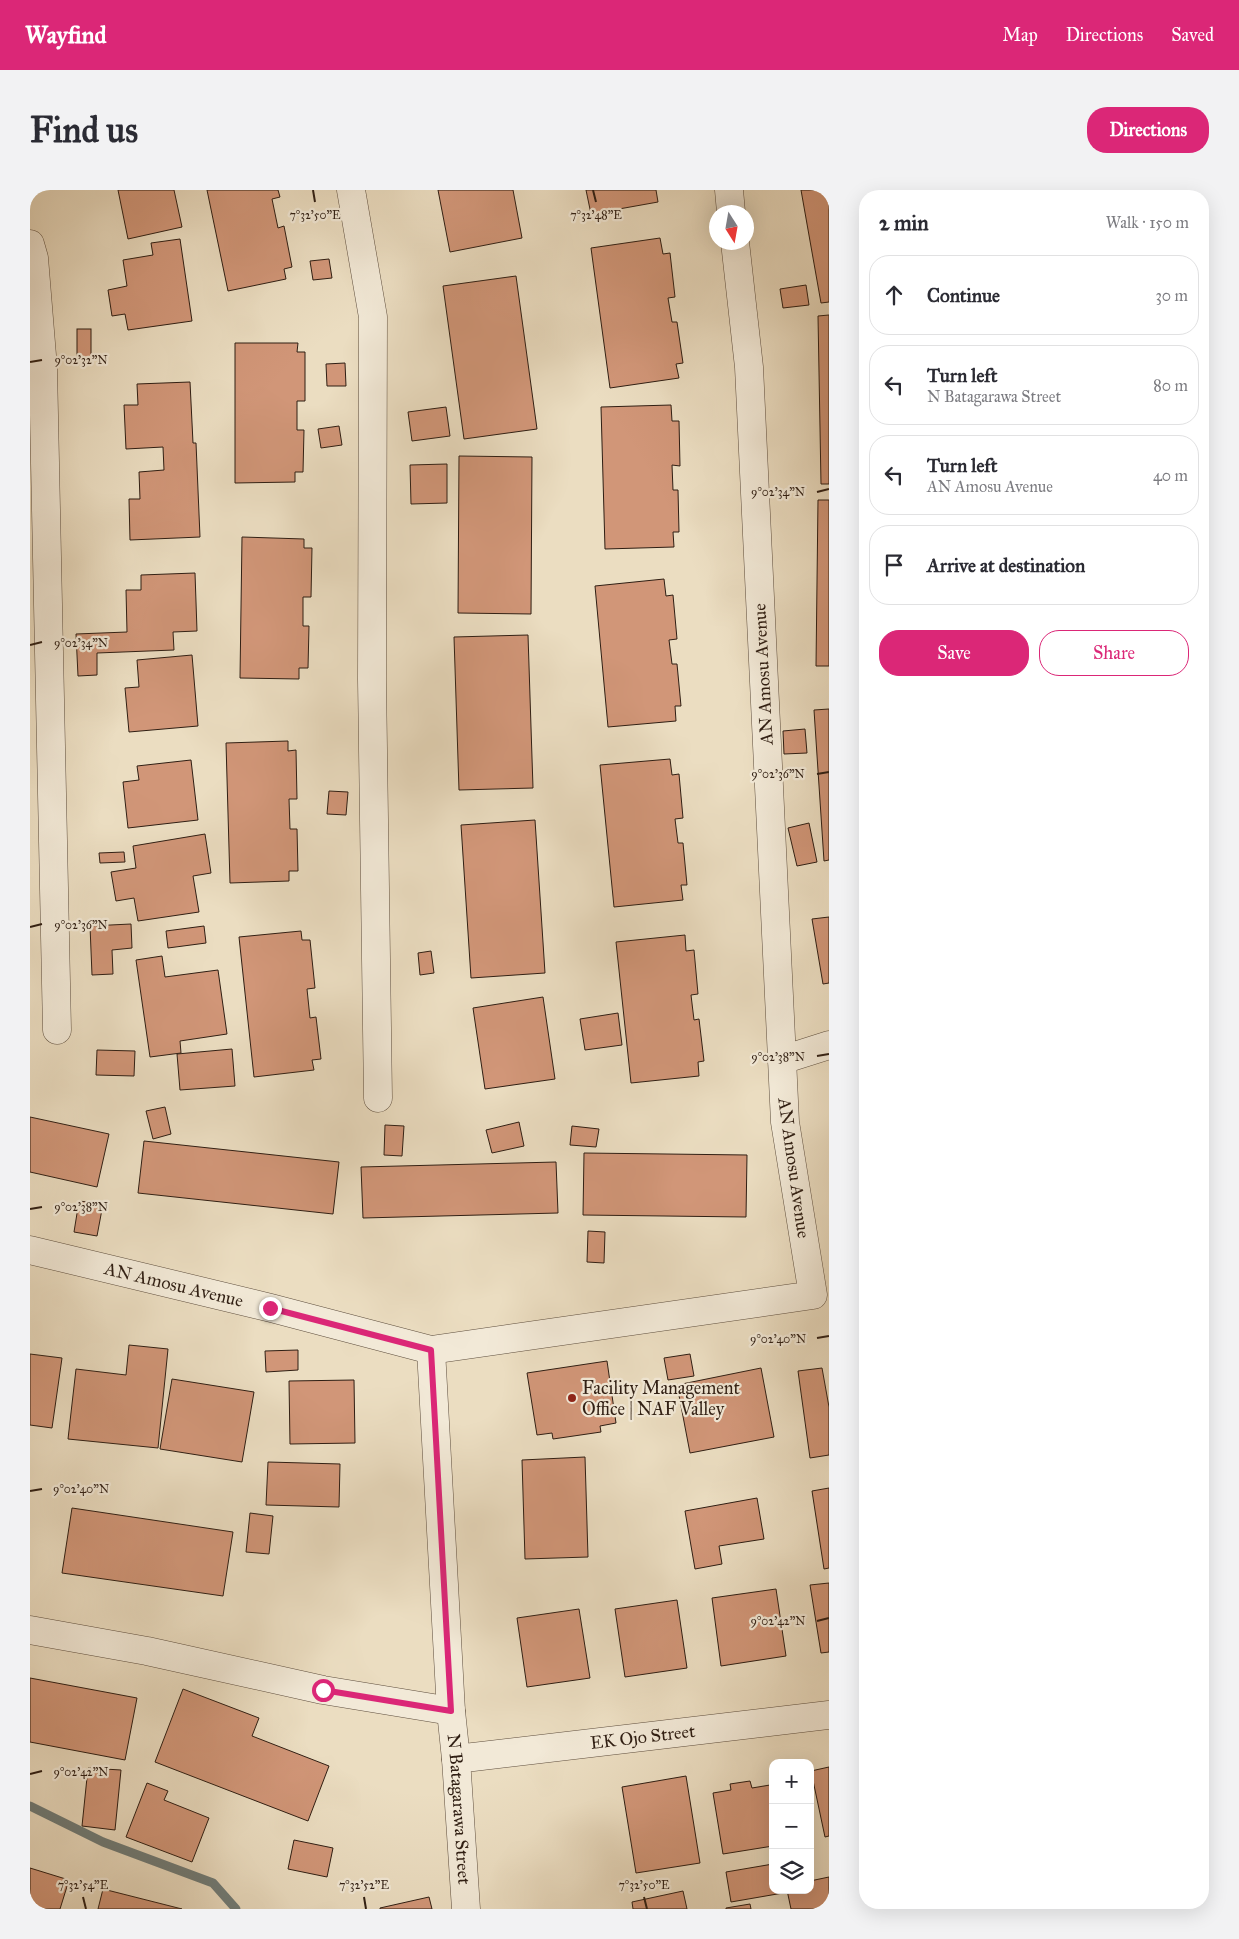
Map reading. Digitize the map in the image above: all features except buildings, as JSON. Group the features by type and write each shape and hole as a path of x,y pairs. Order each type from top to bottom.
{"street":[{"path":"351,190 373,317 372,680 378,1098"},
{"path":"729,190 730,205"},
{"path":"30,244 34,258 57,1030"},
{"name":"AN Amosu Avenue","path":"30,1250 270,1308 431,1350 821,1294 785,1122 749,367 736,250"},
{"path":"782,1060 829,1045"},
{"name":"N Batagarawa Street","path":"431,1350 451,1711 466,1909"},
{"path":"30,1630 147,1651 323,1690 451,1711"},
{"name":"EK Ojo Street","path":"456,1759 829,1715"}],"waterway":[{"path":"30,1806 103,1842 213,1883 236,1909"}],"place":[{"name":"Facility Management Office | NAF Valley","path":"572,1398"}],"route":[{"path":"270,1308 431,1350 451,1711 323,1690"}]}
